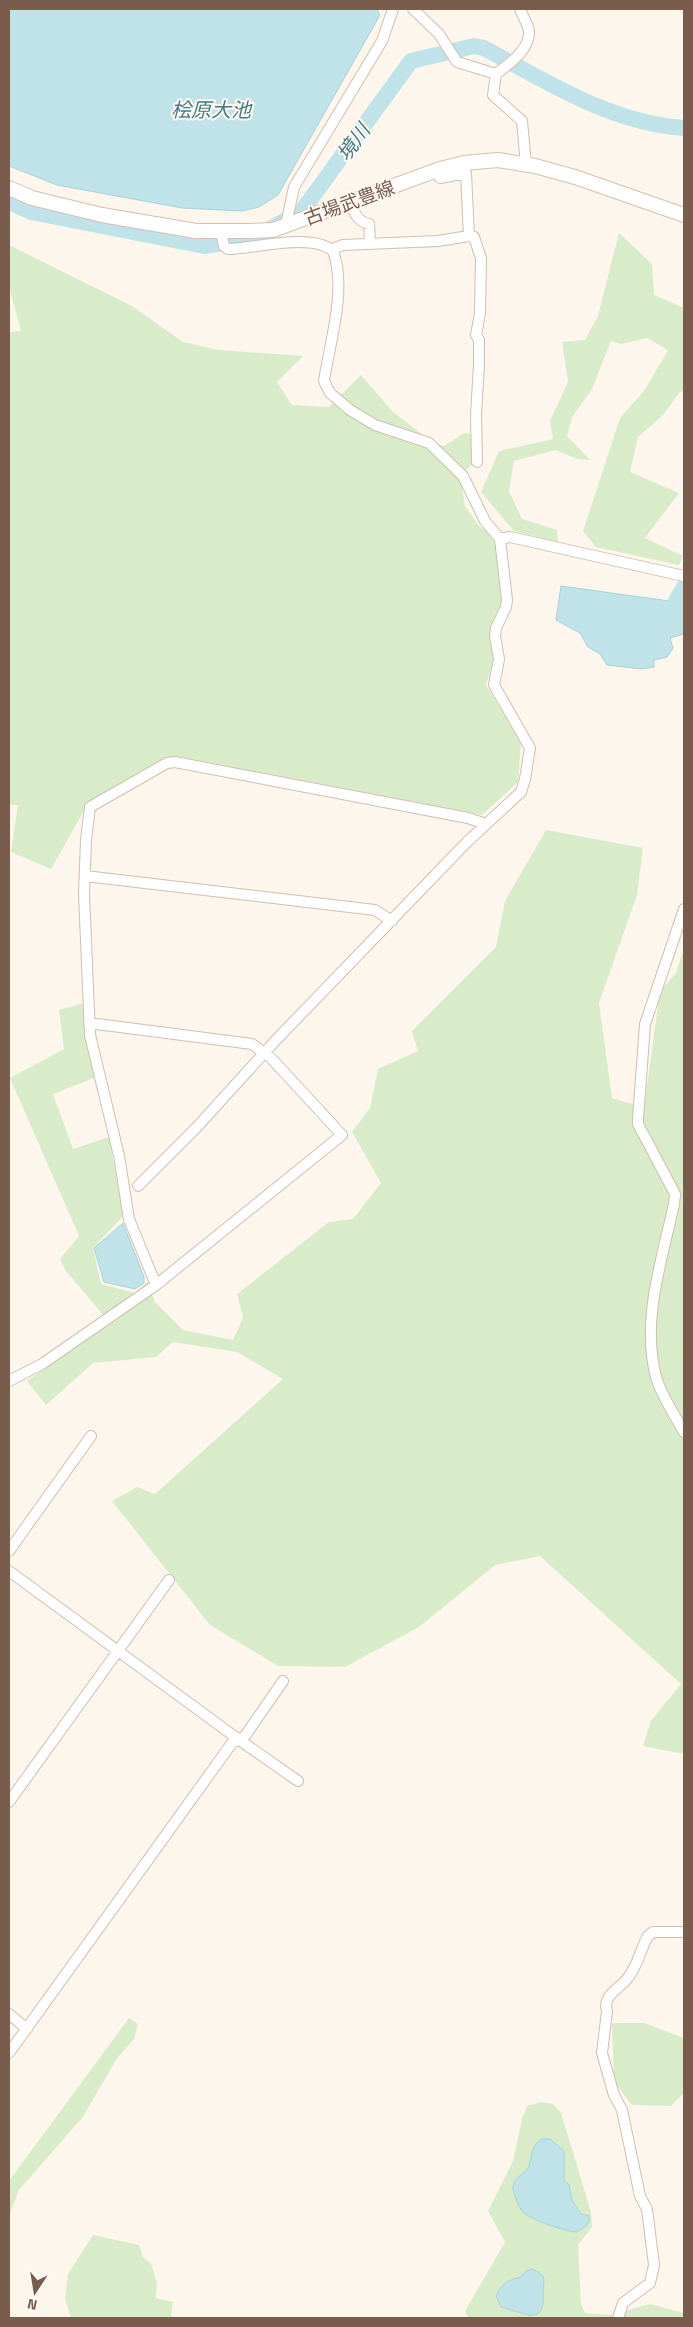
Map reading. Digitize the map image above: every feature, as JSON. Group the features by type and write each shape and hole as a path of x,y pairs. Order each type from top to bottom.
{"main road":[{"name":"古場武豊線","path":"9,188 32,198 102,215 196,230 221,232 273,230 435,170 464,163 498,160 575,177 684,215"}],"street":[{"path":"286,225 294,187 382,40 393,9"},
{"path":"412,9 439,34 457,62 496,74"},
{"path":"520,9 529,30 528,42 518,56 496,74 493,95 522,121 526,165"},
{"path":"435,170 440,178 466,173 469,236"},
{"path":"349,202 357,217 364,223 369,224 370,243"},
{"path":"221,232 224,246 228,249 280,241 318,245 332,250 343,245 438,241 469,236 474,237 481,258 480,313 476,335 479,340 476,415 477,462"},
{"path":"138,1186 196,1128 265,1053 486,824 520,792 525,779 530,748 494,685 499,659 495,636 496,628 506,607 507,600 500,539 485,521 463,476 438,450 419,438 375,425 350,410 326,387 324,381 336,313 337,262 332,250"},
{"path":"500,539 510,537 684,576"},
{"path":"156,1285 128,1214 120,1156 90,1036 85,876 86,840 90,807 167,764 175,762 468,818 486,824"},
{"path":"85,876 375,910 392,921"},
{"path":"684,909 645,1024 638,1119 638,1124 675,1194 653,1303 651,1322 652,1356 657,1378 664,1396 684,1432"},
{"path":"9,1380 42,1364 156,1285 342,1135 265,1053 252,1044 89,1023"},
{"path":"9,1551 91,1436"},
{"path":"9,1571 298,1781"},
{"path":"9,1802 170,1580"},
{"path":"9,2053 232,1743 245,1736 283,1681"},
{"path":"618,2318 624,2303 650,2283 654,2265 647,2209 640,2196 622,2110 614,2095 602,2053 607,2011 605,2006 607,2000 632,1974 648,1936 653,1932 684,1932"},
{"path":"9,2014 26,2029"}],"green space":[{"path":"619,233 652,264 654,295 684,308 684,390 679,393 663,415 638,437 630,472 679,493 645,538 683,556 679,565 596,547 583,531 620,418 644,391 668,350 647,338 621,344 611,341 592,389 572,417 567,436 590,460 577,459 556,450 514,461 509,491 522,519 557,530 558,542 514,531 481,492 499,451 553,439 550,421 568,382 562,342 585,340 598,316"},
{"path":"9,245 132,306 183,342 218,350 303,356 277,382 292,405 329,407 361,375 392,411 436,445 444,446 464,433 473,434 474,462 460,477 465,506 479,526 496,538 504,598 490,634 494,659 486,685 521,743 518,782 482,815 177,756 157,762 89,802 51,869 11,852 18,805 9,805 9,332 21,331 9,287"},
{"path":"546,830 643,848 637,895 599,1003 612,1098 644,1108 660,991 676,973 684,948 684,1754 643,1746 651,1721 681,1684 540,1556 495,1565 419,1627 345,1667 278,1666 210,1625 112,1501 137,1487 155,1494 283,1379 237,1352 173,1342 156,1357 93,1363 46,1405 27,1381 110,1323 66,1271 60,1259 79,1236 10,1078 64,1049 59,1010 84,1003 94,1078 53,1094 73,1149 109,1137 123,1216 93,1248 101,1284 135,1293 147,1282 155,1302 183,1330 233,1340 243,1318 237,1294 329,1222 353,1219 381,1183 352,1132 370,1108 378,1069 418,1051 412,1031 496,947 505,901"},
{"path":"129,2018 138,2024 134,2039 118,2057 82,2118 19,2190 9,2215 9,2181"},
{"path":"612,2023 644,2023 684,2038 684,2093 671,2106 632,2105 614,2082"},
{"path":"541,2102 553,2104 561,2113 591,2212 592,2227 578,2245 581,2304 585,2313 610,2315 650,2304 684,2313 684,2318 468,2318 465,2311 505,2242 488,2211 513,2161 522,2119 527,2106"},
{"path":"93,2235 139,2245 143,2257 151,2264 157,2282 156,2298 173,2302 171,2316 179,2318 71,2318 65,2298 68,2274"}],"water":[{"name":"桧原大池","path":"9,9 377,9 380,15 278,195 259,207 242,211 182,208 57,185 9,166"},
{"path":"561,586 684,603 684,634 670,638 673,648 667,657 654,660 654,667 642,669 607,665 600,654 588,647 580,633 556,620"},
{"path":"123,1223 144,1277 144,1283 135,1289 104,1282 94,1248"},
{"path":"541,2139 550,2139 564,2151 564,2180 569,2185 572,2200 581,2214 589,2216 588,2224 577,2232 558,2228 527,2215 516,2200 513,2190 514,2183 529,2166 534,2148"},
{"path":"532,2269 541,2274 544,2279 543,2304 539,2313 531,2316 501,2307 496,2296 501,2288 512,2279 521,2277 526,2271"}],"waterway":[{"name":"境川","path":"9,202 31,212 204,246 236,241 272,228 302,211 411,61 474,46 484,48 556,87 605,109 657,125 684,128"},
{"path":"676,601 684,587"}]}
